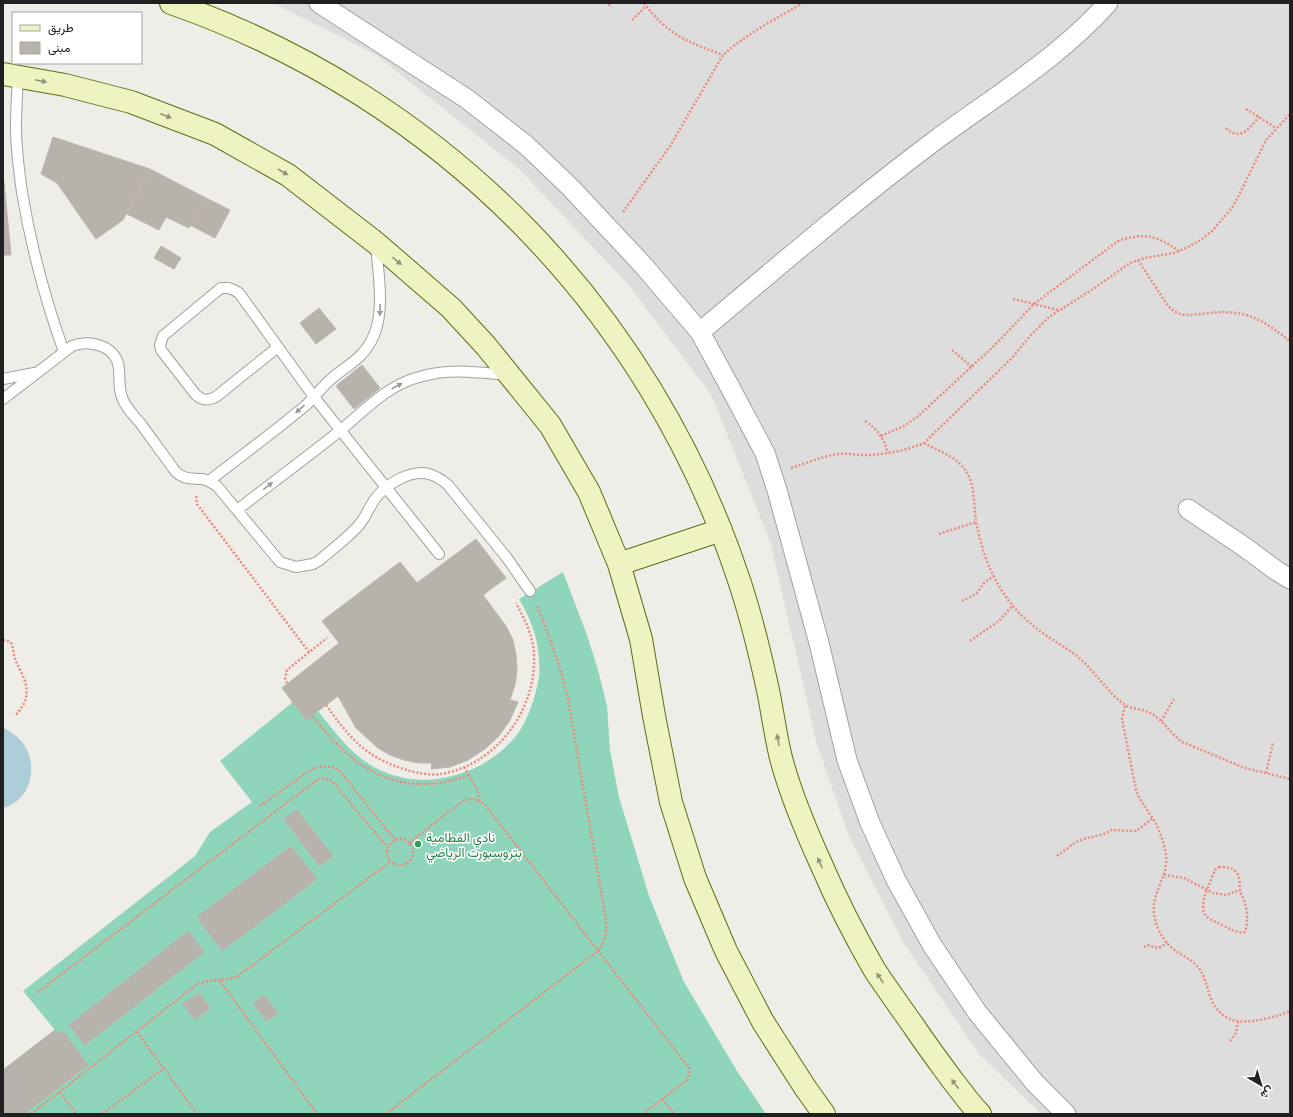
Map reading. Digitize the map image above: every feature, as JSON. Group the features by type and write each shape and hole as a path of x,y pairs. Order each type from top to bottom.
{"street":[{"path":"171,3 206,15 268,42 329,74 386,110 441,151 493,195 546,249 585,295 626,350 662,407 687,454 721,530 740,584 756,640 781,759 802,822 836,897 875,969 928,1047 971,1105 980,1114"},
{"path":"319,3 467,100 526,145 570,187 642,264 700,332 765,453 819,643 847,760 870,823 893,873 932,945 977,1012 1035,1083 1066,1114"},
{"path":"700,332 884,180 944,134 1031,72 1069,41 1108,3"},
{"path":"10,75 65,85 131,102 215,134 288,174 376,243 451,308 486,346 550,425 589,492 619,564 641,639 671,802 695,878 726,951 763,1022 806,1090 824,1114"},
{"path":"1188,509 1290,579"},
{"path":"619,564 721,530"}],"lane":[{"path":"10,75 19,175 26,220 42,287 64,352"},
{"path":"209,481 296,413 330,380 354,363 366,350 374,334 379,317 380,299 376,243"},
{"path":"278,347 217,396 206,400 201,399 196,395 164,354 160,345 166,332 221,288 234,290 239,294 278,347 314,397 439,554"},
{"path":"3,399 72,346 82,343 91,343 101,346 116,358 119,368 119,386 125,403 175,471 184,478 209,481 217,486 280,562 296,567 304,567 320,560 356,528 376,498 387,488 402,479 418,473 429,474 439,478 448,485 530,591"},
{"path":"237,510 341,430 381,396 398,385 417,377 456,371 510,375"},
{"path":"3,379 36,373"}],"path":[{"path":"610,230 670,146 723,55 732,47 776,18 803,3"},
{"path":"632,20 645,4 668,30 687,41 723,55"},
{"path":"1246,109 1276,128"},
{"path":"772,474 830,456 840,454 869,455 888,453 913,448 924,443 1012,358 1039,326 1059,310 1093,289 1123,266 1138,260 1180,251 1201,240 1212,231 1232,208 1266,140 1290,114"},
{"path":"1226,128 1231,133 1236,135 1243,133 1259,117"},
{"path":"881,436 904,426 917,417 995,345 1034,304 1084,268 1108,248 1129,237 1141,236 1164,240 1180,251"},
{"path":"1138,260 1168,306 1174,312 1182,315 1226,311 1243,314 1274,328 1290,341"},
{"path":"1012,299 1059,310"},
{"path":"952,350 972,367"},
{"path":"865,421 874,427 881,436 888,453"},
{"path":"924,443 960,464 969,475 981,544 994,576 1013,605 1030,623 1077,656 1096,674 1125,706 1151,714 1161,721 1176,738 1190,746 1245,768 1290,779"},
{"path":"209,481 200,488 195,499 309,652"},
{"path":"939,534 976,522"},
{"path":"962,601 976,594 985,582 994,576"},
{"path":"326,705 341,726 355,741 371,754 403,769 421,773 439,774 464,767 476,761 492,750 516,723 525,707 531,689 534,671 532,640 527,624 515,601 513,592 516,584 522,579"},
{"path":"386,1114 599,950 607,931 568,699 561,669 551,640 530,591"},
{"path":"970,641 999,621 1013,605"},
{"path":"287,683 285,679 287,670 326,638"},
{"path":"3,640 8,641 11,644 15,658 23,675 26,689 26,698 22,708 15,716"},
{"path":"1161,721 1174,699"},
{"path":"1125,706 1122,719 1136,790 1139,799 1153,818 1162,836 1166,857 1164,875 1154,899 1154,913 1157,926 1167,942 1194,963 1203,973 1211,998 1217,1009 1226,1018 1238,1022 1251,1022 1280,1016 1290,1011"},
{"path":"312,716 342,749 364,767 394,781 408,784 430,784 453,781 469,775"},
{"path":"1266,773 1273,743"},
{"path":"260,806 316,767 324,765 332,767 340,770 395,840"},
{"path":"464,767 478,790 480,801"},
{"path":"38,992 318,779 329,779 333,782 387,847 387,857 390,862 396,866 403,866 409,862 413,856 413,849 405,840 395,840 387,847"},
{"path":"409,843 460,802 473,798 485,805 599,950 689,1068 690,1074 687,1080 643,1114"},
{"path":"1057,856 1076,842 1104,834 1112,830 1136,831 1153,818"},
{"path":"31,1114 196,985 208,980 220,980 238,976 246,971 390,862"},
{"path":"1219,867 1233,868 1238,873 1240,890 1247,908 1247,918 1244,932 1241,933 1233,931 1207,917 1203,912 1202,904 1207,891 1215,870 1219,867"},
{"path":"1164,875 1190,880 1207,891 1213,893 1226,895 1240,890"},
{"path":"1144,947 1148,945 1156,949 1161,948 1167,942"},
{"path":"220,980 317,1114"},
{"path":"1230,1041 1236,1033 1238,1022"},
{"path":"137,1032 197,1114"},
{"path":"102,1114 164,1068"},
{"path":"60,1092 76,1114"},
{"path":"662,1099 674,1114"}],"shaded area":[{"path":"272,3 1290,3 1290,1114 1041,1114 979,1054 903,942 848,834 817,744 770,541 712,396 627,283 520,170 375,54"}],"green space":[{"name":"نادي القطامية بتروسبورت الرياضي","path":"563,572 587,635 598,670 607,706 610,750 619,797 649,896 684,982 737,1071 766,1114 3,1114 3,1070 55,1030 23,991 195,856 210,832 252,802 220,761 293,702 306,720 318,711 344,743 359,757 376,768 394,775 413,779 432,779 451,776 470,770 487,761 503,750 520,730 531,708 538,684 539,671 537,644 527,614 519,599"}],"water":[{"path":"3,727 24,744 30,757 31,775 25,792 12,805 3,808"}],"building":[{"path":"53,137 150,169 123,220 96,239 57,183 41,174"},
{"path":"150,169 204,197 189,228 166,217 159,230 127,214"},
{"path":"4,182 11,255 3,255"},
{"path":"204,197 230,210 215,238 190,225"},
{"path":"161,246 181,258 174,269 154,258"},
{"path":"319,308 336,329 316,344 300,323"},
{"path":"362,365 380,388 354,409 336,386"},
{"path":"476,539 506,578 483,595 506,626 513,640 516,655 517,670 515,685 510,700 518,702 510,720 499,736 485,749 468,760 450,767 431,769 432,763 418,763 404,760 390,755 378,748 356,728 338,696 306,720 282,688 339,643 322,621 400,562 417,583"},
{"path":"297,810 333,856 319,866 284,819"},
{"path":"291,846 317,879 222,951 197,917"},
{"path":"188,931 204,952 85,1045 69,1025"},
{"path":"199,993 210,1008 195,1020 183,1004"},
{"path":"264,995 278,1013 266,1021 253,1003"},
{"path":"55,1030 58,1034 63,1031 88,1065 24,1114 3,1114 3,1070"}],"place":[{"name":"نادي القطامية بتروسبورت الرياضي","path":"418,844"}]}
